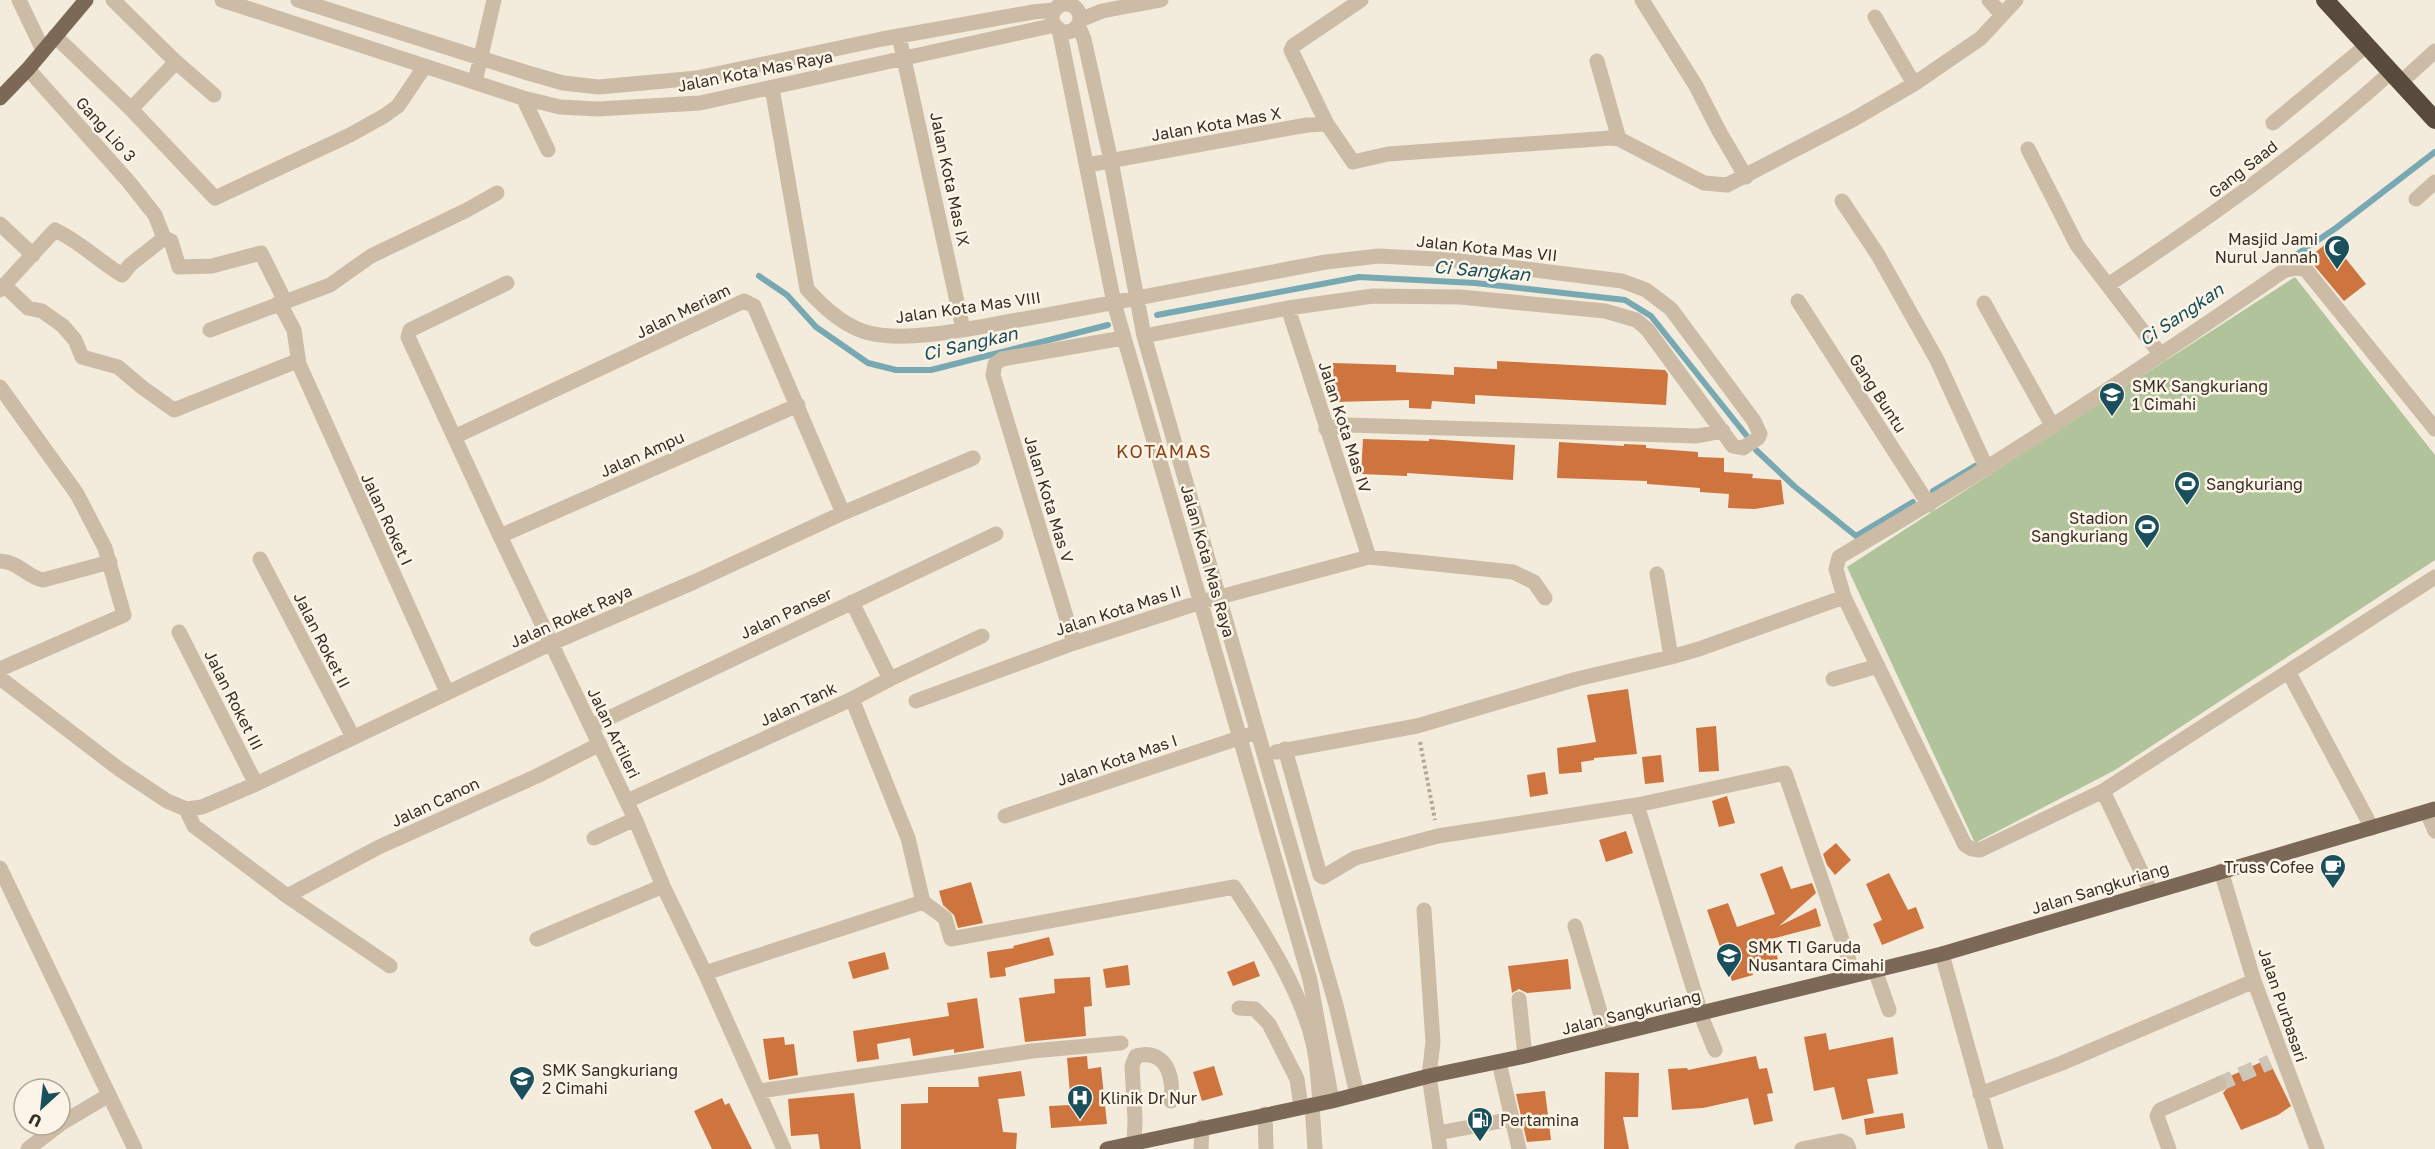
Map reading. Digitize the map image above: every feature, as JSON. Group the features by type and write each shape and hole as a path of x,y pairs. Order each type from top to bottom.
{"highway":[{"path":"2325,0 2435,120"}],"main road":[{"path":"0,98 28,69 86,0"},
{"name":"Jalan Sangkuriang","path":"1107,1149 1134,1145 1202,1127 1316,1104 1429,1076 1525,1056 1942,954 2431,810"}],"street":[{"path":"19,0 43,50"},
{"path":"113,0 176,62 214,95"},
{"name":"Jalan Kota Mas Raya","path":"222,0 523,98 560,107 598,109 700,103 906,59 1067,13"},
{"name":"Jalan Kota Mas Raya","path":"298,0 563,83 599,87 697,78 899,36 1033,12 1067,13"},
{"path":"475,82 494,0"},
{"path":"1067,13 1102,11 1161,0"},
{"path":"1361,0 1293,46 1291,50 1327,124 1349,159 1358,163 1388,154 1579,139 1619,139 1704,183 1727,185 1854,119 1914,84 1981,38 2016,0"},
{"path":"1642,0 1696,86 1746,177"},
{"path":"1989,0 2001,14"},
{"name":"Jalan Kota Mas Raya","path":"1067,13 1084,39 1111,161 1144,336 1221,597 1257,733 1328,976 1357,1094"},
{"name":"Jalan Kota Mas Raya","path":"1067,13 1087,165 1114,303 1310,980 1316,1104"},
{"path":"1875,17 1914,84"},
{"path":"55,36 131,109 215,198 350,135 384,116 398,106 425,66"},
{"name":"Jalan Kota Mas IX","path":"899,36 906,59 963,329"},
{"path":"2273,123 2367,45"},
{"name":"Gang Saad","path":"2108,285 2221,209 2337,120 2435,51"},
{"path":"1597,61 1619,139"},
{"path":"131,109 176,62"},
{"name":"Gang Lio 3","path":"28,69 129,182 155,215 164,238 171,241 179,267 212,266 261,253 282,302"},
{"name":"Jalan Kota Mas VIII","path":"772,88 807,289 821,305 846,322 868,333 897,336 963,329 1136,299"},
{"path":"523,98 548,150"},
{"name":"Jalan Kota Mas X","path":"1087,165 1307,125 1327,124"},
{"path":"2028,149 2077,245 2158,352"},
{"path":"2416,199 2435,182"},
{"path":"210,330 330,285 371,256 497,193"},
{"path":"1842,201 1878,255 1937,360 1988,468"},
{"path":"0,224 33,255"},
{"path":"164,238 130,265 122,275 66,235 55,230 2,288 28,308 42,311 63,326 75,340 82,357 118,367 174,410 297,361"},
{"name":"Jalan Kota Mas VII","path":"1136,299 1285,270 1379,256 1454,260 1622,281 1646,290 1671,309 1759,430 1758,438 1743,448 1738,448 1723,431"},
{"path":"2435,429 2306,270 2296,268 2285,270 2158,352 2053,427 1929,505 1839,557 1836,568 1844,597 1965,844 1972,849 1980,850 2103,791 2435,577"},
{"name":"Jalan Artileri","path":"507,283 410,330 408,334 500,536 627,801 663,886 784,1149"},
{"path":"1144,336 1287,309 1373,296 1460,297 1605,311 1636,320 1647,329 1723,431 1697,436 1348,425 1326,429"},
{"name":"Jalan Meriam","path":"454,436 744,301 750,302 754,306 798,405 843,513"},
{"name":"Gang Buntu","path":"1798,301 1929,505"},
{"name":"Jalan Roket I","path":"282,302 294,330 297,361 447,692"},
{"path":"1984,303 2053,427"},
{"name":"Jalan Kota Mas IV","path":"1287,309 1369,557"},
{"name":"Jalan Kota Mas V","path":"1074,643 993,375 995,364 1002,358 1123,338"},
{"path":"0,387 77,494 110,562 123,617 111,620 0,669"},
{"name":"Jalan Ampu","path":"500,536 798,405"},
{"name":"Jalan Roket Raya","path":"186,809 202,807 256,784 552,643 694,582 843,513 973,458"},
{"name":"Jalan Panser","path":"592,726 996,534"},
{"path":"1369,557 1513,572 1534,582 1545,598"},
{"name":"Jalan Kota Mas II","path":"916,701 1074,643 1201,602 1369,557"},
{"name":"Jalan Roket II","path":"260,559 352,737"},
{"path":"0,561 14,564 34,578 44,580 110,562"},
{"path":"1658,574 1671,657"},
{"path":"1264,755 1285,749 1417,726 1577,679 1699,650 1844,597"},
{"path":"852,602 890,679"},
{"name":"Jalan Roket III","path":"179,632 256,784"},
{"name":"Jalan Tank","path":"627,801 852,699 982,636"},
{"path":"1833,679 1878,666"},
{"path":"2289,673 2372,828"},
{"path":"0,678 119,769 166,801 186,809 194,826 287,896 390,966"},
{"path":"852,699 908,837 923,902 945,918 951,939 1234,887 1270,945 1302,1009 1314,1044 1315,1149"},
{"name":"Jalan Kota Mas I","path":"1005,816 1257,733"},
{"name":"Jalan Canon","path":"287,896 380,847 537,776 600,744"},
{"path":"1285,749 1305,829 1320,875 1323,877 1355,858 1438,836 1637,806 1785,773 1854,975"},
{"path":"2103,791 2151,892"},
{"path":"1637,806 1715,1050"},
{"path":"2431,810 2435,831"},
{"path":"594,838 635,819"},
{"path":"0,868 135,1149"},
{"name":"Jalan Purbasari","path":"2221,871 2275,1059 2317,1149"},
{"path":"537,939 663,886"},
{"path":"705,973 923,902"},
{"path":"1424,910 1433,1042 1429,1076 1440,1149"},
{"path":"1575,926 1607,1036"},
{"path":"1942,954 1996,1149"},
{"path":"1875,970 1889,1011"},
{"path":"1310,980 1328,976"},
{"path":"1980,1094 2062,1063 2254,981"},
{"path":"1519,999 1525,1056"},
{"path":"1239,1008 1254,1009 1269,1024 1298,1079 1316,1104"},
{"path":"759,1091 1032,1051 1121,1043"},
{"path":"1134,1145 1132,1066 1136,1056 1149,1053 1160,1057 1168,1070 1171,1101"},
{"path":"1499,1062 1519,1149"},
{"path":"2169,1149 2157,1116 2160,1110 2219,1084"},
{"path":"72,1117 109,1095"},
{"path":"1265,1114 1266,1149"},
{"path":"1438,1132 1512,1119"},
{"path":"1201,1149 1202,1127"},
{"path":"28,1149 44,1137"},
{"path":"1802,1149 1841,1141 1850,1149"}],"path":[{"path":"1417,726 1438,836"}],"green space":[{"name":"Sangkuriang","path":"2295,277 2435,455 2435,560 2115,770 1975,843 1847,567"}],"building":[{"name":"Masjid Jami Nurul Jannah","path":"2331,240 2366,284 2344,301 2308,258"},
{"path":"1497,361 1665,370 1668,374 1666,405 1475,395 1475,404 1432,401 1431,409 1409,408 1409,400 1334,402 1333,363 1396,365 1396,372 1454,375 1454,367 1497,369"},
{"path":"1363,439 1429,441 1429,439 1515,445 1513,480 1407,473 1407,476 1361,474"},
{"path":"1559,442 1646,445 1646,448 1698,452 1698,457 1724,458 1724,472 1753,474 1752,478 1781,480 1784,504 1755,509 1728,508 1729,494 1700,492 1700,488 1647,484 1647,481 1557,478"},
{"path":"1628,689 1637,754 1594,758 1594,760 1581,762 1582,772 1559,774 1557,748 1596,742 1587,695"},
{"path":"1716,726 1719,771 1699,772 1696,728"},
{"path":"1661,755 1664,782 1645,784 1642,757"},
{"path":"1545,772 1548,794 1530,797 1527,775"},
{"path":"1727,796 1735,823 1719,827 1712,801"},
{"path":"1626,831 1633,853 1606,862 1599,840"},
{"path":"1836,843 1851,860 1835,875 1827,865 1823,854"},
{"path":"1782,866 1791,889 1812,883 1816,893 1779,926 1816,908 1821,926 1771,939 1778,959 1751,968 1753,975 1732,981 1707,910 1728,903 1737,927 1775,914 1760,874"},
{"path":"1889,873 1908,910 1916,907 1924,928 1882,945 1873,924 1882,920 1866,884"},
{"path":"971,882 983,923 958,928 954,915 943,905 939,891"},
{"path":"1049,937 1054,955 1005,968 1006,976 990,978 987,952 1014,948 1013,946"},
{"path":"885,952 889,969 853,979 848,962"},
{"path":"1568,959 1571,989 1527,993 1519,989 1512,993 1508,966"},
{"path":"1254,961 1260,976 1233,986 1227,972"},
{"path":"1128,965 1130,985 1106,988 1103,969"},
{"path":"1090,977 1092,1006 1084,1007 1086,1036 1025,1042 1019,998 1055,993 1054,979"},
{"path":"977,998 984,1048 954,1053 954,1049 913,1056 910,1038 877,1044 879,1059 857,1062 853,1031 949,1016 947,1003"},
{"path":"1826,1033 1829,1050 1893,1037 1898,1074 1867,1079 1874,1113 1842,1120 1834,1087 1814,1091 1804,1037"},
{"path":"784,1037 785,1045 794,1044 798,1075 769,1080 763,1039"},
{"path":"1087,1056 1088,1069 1101,1067 1107,1124 1051,1128 1049,1106 1071,1105 1067,1058"},
{"path":"1756,1056 1759,1069 1767,1068 1773,1093 1767,1094 1773,1121 1754,1125 1748,1098 1703,1108 1672,1110 1668,1069 1687,1068 1688,1070"},
{"path":"2268,1059 2291,1106 2278,1115 2241,1130 2223,1093 2229,1086 2226,1078"},
{"path":"1214,1066 1223,1095 1202,1101 1193,1072"},
{"path":"1021,1071 1025,1096 998,1099 1003,1132 1017,1133 1016,1149 901,1149 901,1104 928,1103 928,1087 979,1087 978,1077"},
{"path":"1605,1072 1639,1073 1638,1117 1623,1117 1629,1149 1604,1149"},
{"path":"1545,1091 1551,1140 1527,1142 1516,1094"},
{"path":"854,1093 861,1149 820,1149 818,1134 791,1136 788,1099"},
{"path":"722,1098 725,1105 729,1103 752,1149 712,1149 694,1111"},
{"path":"1903,1113 1905,1128 1866,1135 1864,1119"}],"waterway":[{"name":"Ci Sangkan","path":"2281,265 2336,228 2435,152"},
{"name":"Ci Sangkan","path":"759,276 787,295 816,327 868,363 896,370 931,370 1108,325"},
{"name":"Ci Sangkan","path":"1157,315 1359,277 1475,283 1625,300 1651,316 1746,435"},
{"name":"Ci Sangkan","path":"1756,450 1794,486 1856,536 1913,502"},
{"name":"Ci Sangkan","path":"1933,491 1975,466"}],"tunnel":[{"path":"2219,1084 2270,1062"}],"place":[{"name":"Masjid Jami Nurul Jannah","path":"2337,271"},
{"name":"SMK Sangkuriang 1 Cimahi","path":"2112,418"},
{"name":"Sangkuriang","path":"2187,507"},
{"name":"Stadion Sangkuriang","path":"2147,550"},
{"name":"Truss Cofee","path":"2333,890"},
{"name":"SMK TI Garuda Nusantara Cimahi","path":"1729,979"},
{"name":"SMK Sangkuriang 2 Cimahi","path":"522,1102"},
{"name":"Klinik Dr Nur","path":"1080,1121"},
{"name":"Pertamina","path":"1480,1143"}],"district":[{"name":"KOTAMAS","path":"1164,451"}]}
